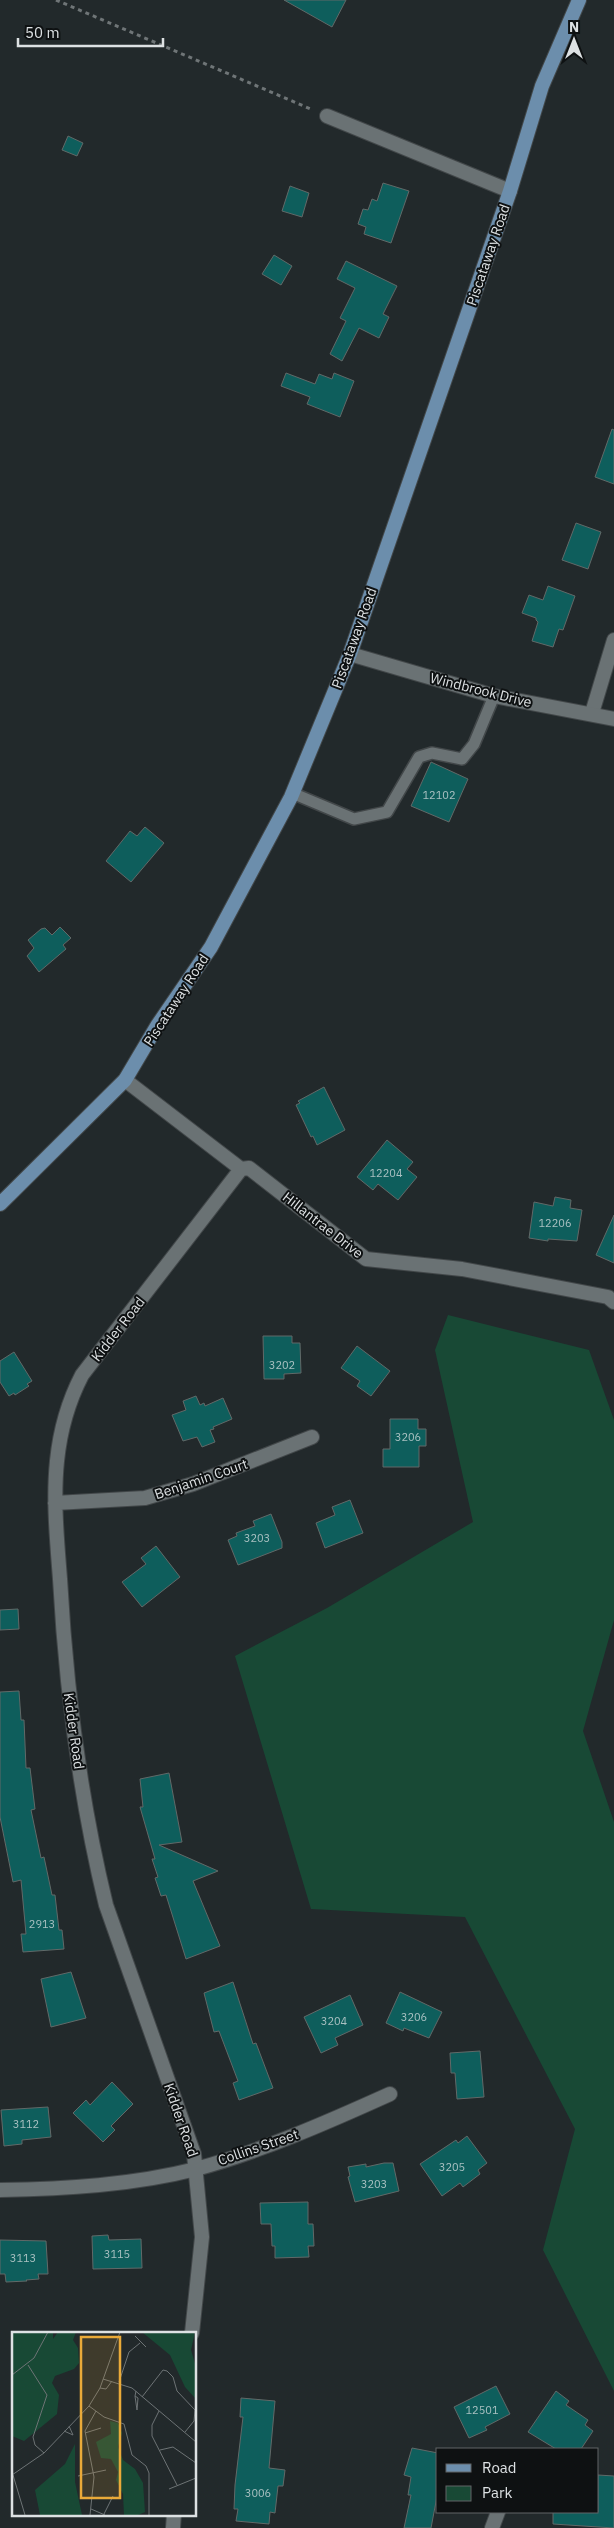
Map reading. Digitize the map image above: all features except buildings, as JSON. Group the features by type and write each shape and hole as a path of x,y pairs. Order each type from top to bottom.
{"main road":[{"name":"Piscataway Road","path":"0,1204 125,1080 157,1026 211,947 292,793 350,654 510,191 542,86 579,0"}],"street":[{"path":"327,116 510,191"},
{"path":"592,713 614,640"},
{"name":"Windbrook Drive","path":"350,654 494,696 592,713 614,719"},
{"name":"Hillantrae Drive","path":"125,1080 241,1169 249,1168 366,1258 462,1269 608,1297 614,1302"},
{"name":"Kidder Road","path":"192,2332 202,2237 196,2168 191,2142 160,2063 112,1924 97,1868 71,1709 55,1503 55,1481 60,1437 73,1393 82,1375 241,1169"},
{"name":"Benjamin Court","path":"55,1503 145,1498 193,1484 312,1437"},
{"name":"Collins Street","path":"0,2190 85,2186 150,2178 196,2168 292,2136 390,2094"},
{"path":"492,2528 498,2513"}],"lane":[{"path":"292,793 354,819 388,812 419,757 432,753 462,759 474,744 494,696"}],"path":[{"path":"56,0 327,116"}],"green space":[{"path":"448,1315 589,1350 614,1420 614,1620 583,1731 614,1822 614,2391 543,2250 575,2129 465,1917 311,1909 235,1656 327,1608 473,1522 435,1350"}]}
